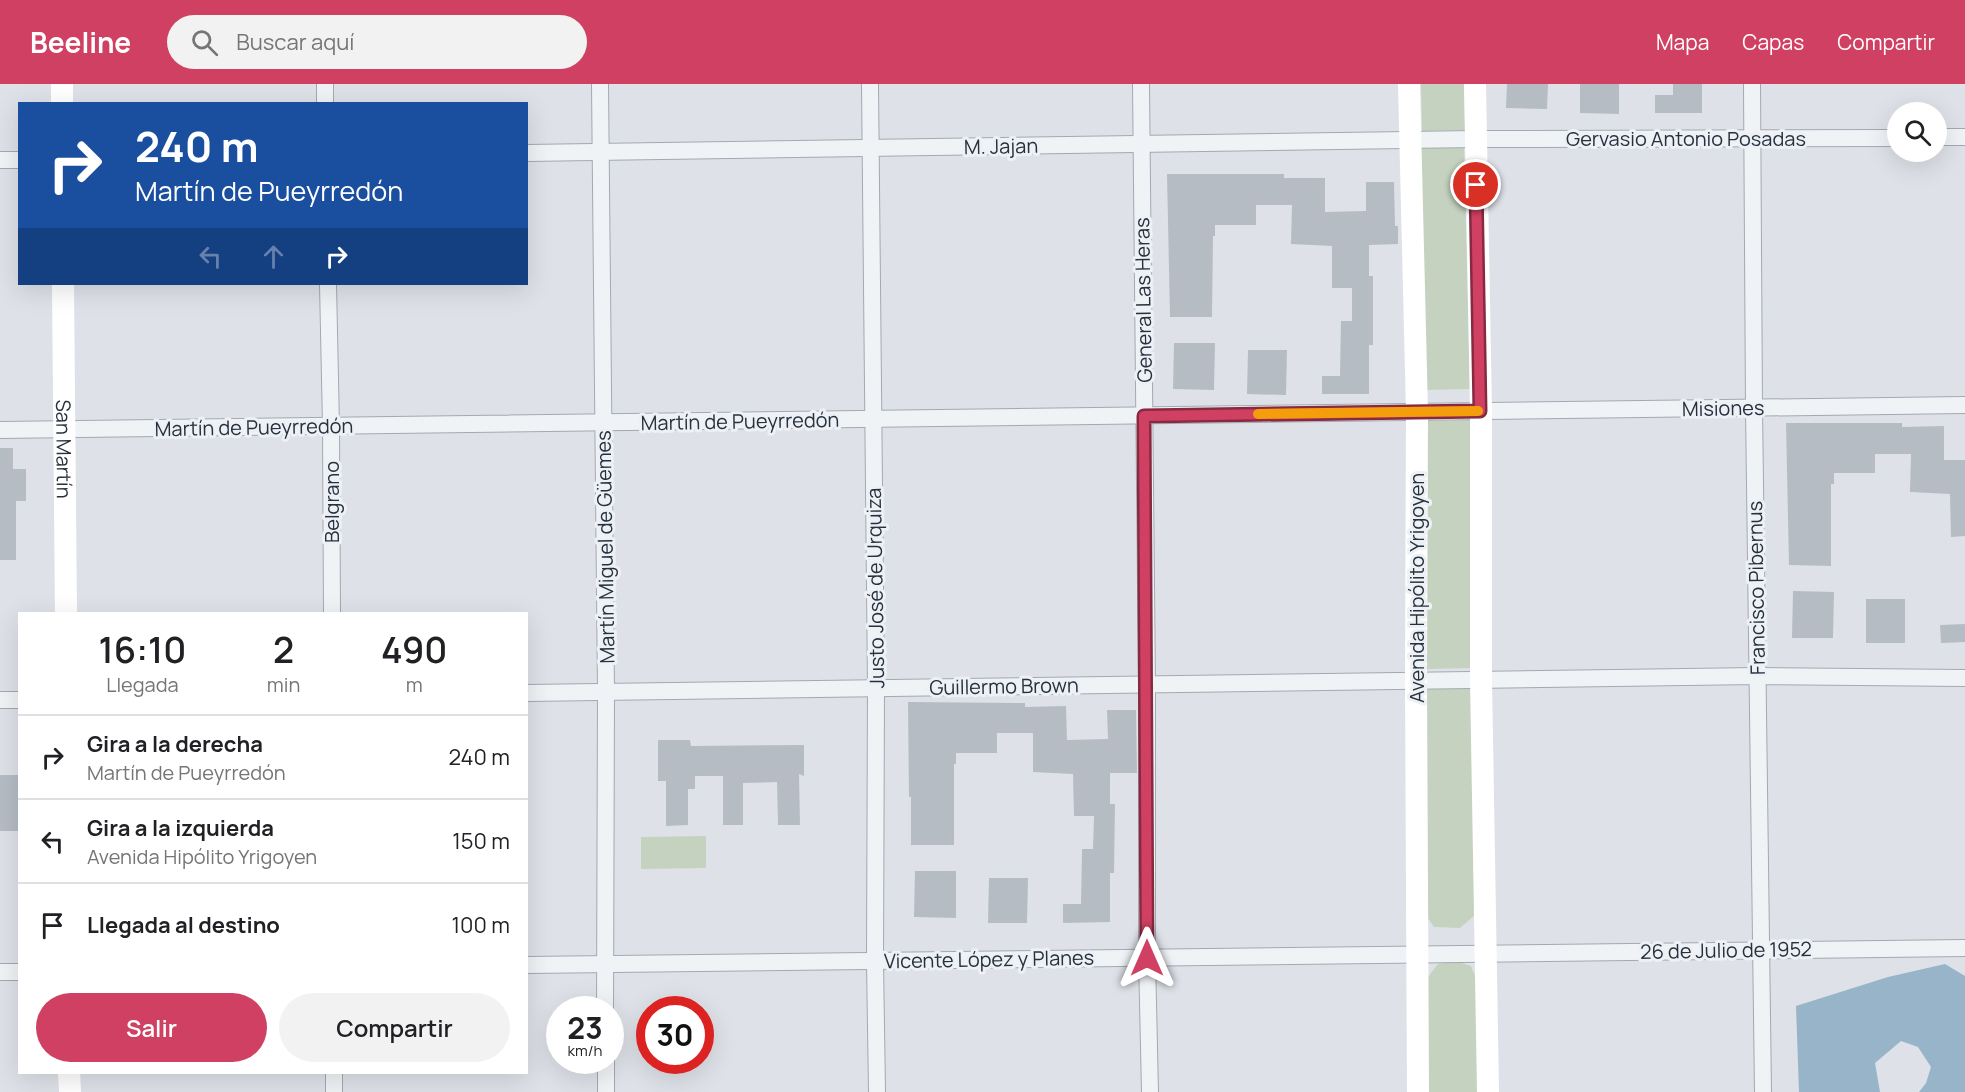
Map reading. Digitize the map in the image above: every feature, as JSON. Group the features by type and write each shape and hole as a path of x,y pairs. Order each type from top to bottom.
{"main road":[{"path":"62,84 62,102"},
{"name":"Avenida Hipólito Yrigoyen","path":"1409,84 1417,412 1418,1092"},
{"path":"1475,84 1488,1092"},
{"name":"San Martín","path":"63,285 66,612"},
{"path":"69,1074 70,1092"}],"street":[{"path":"325,84 325,102"},
{"name":"Martín Miguel de Güemes","path":"600,84 606,692 605,996"},
{"name":"Justo José de Urquiza","path":"870,84 876,688 877,1092"},
{"name":"General Las Heras","path":"1142,84 1147,958 1150,1092"},
{"name":"Francisco Pibernus","path":"1752,84 1763,1092"},
{"path":"1947,137 1965,137"},
{"name":"Gervasio Antonio Posadas","path":"1475,139 1887,138"},
{"name":"M. Jajan","path":"528,153 1475,139"},
{"path":"0,160 18,160"},
{"name":"Belgrano","path":"328,285 332,612"},
{"name":"Misiones","path":"1480,411 1965,405"},
{"name":"Martín de Pueyrredón","path":"0,430 1480,411"},
{"name":"Guillermo Brown","path":"528,693 1758,676 1965,678"},
{"path":"0,700 18,700"},
{"name":"26 de Julio de 1952","path":"1486,953 1965,948"},
{"name":"Vicente López y Planes","path":"528,965 1486,953"},
{"path":"0,972 18,972"},
{"path":"334,1074 334,1092"},
{"path":"606,1074 606,1092"}],"green space":[{"path":"1421,84 1464,84 1465,130 1422,131"},
{"path":"1464,145 1470,389 1425,390 1419,146"},
{"path":"1471,420 1472,668 1427,669 1426,421"},
{"path":"1472,686 1476,914 1460,928 1434,927 1425,914 1425,687"},
{"path":"706,836 706,868 641,869 641,837"},
{"path":"1456,961 1471,966 1479,986 1481,1092 1428,1092 1428,977 1438,964"}],"water":[{"path":"1945,964 1965,976 1965,1092 1919,1092 1926,1083 1931,1067 1918,1047 1901,1041 1875,1063 1880,1092 1799,1092 1796,1006 1888,977"}],"building":[{"path":"1507,84 1548,84 1547,109 1506,108"},
{"path":"1580,84 1619,84 1619,114 1580,113"},
{"path":"1673,84 1702,84 1702,113 1655,113 1655,95 1673,95"},
{"path":"1167,174 1284,174 1284,178 1325,178 1325,212 1366,211 1366,182 1394,182 1395,226 1398,226 1398,244 1369,245 1369,276 1373,276 1373,345 1369,345 1369,394 1322,394 1322,376 1340,376 1341,321 1352,321 1352,288 1332,288 1332,246 1291,244 1292,205 1256,205 1256,225 1215,225 1212,317 1170,317"},
{"path":"1174,343 1215,343 1214,390 1173,389"},
{"path":"1248,350 1287,350 1286,395 1247,394"},
{"path":"1786,423 1902,423 1902,427 1944,426 1944,460 1965,460 1965,536 1951,537 1950,494 1910,492 1911,454 1875,454 1875,473 1834,473 1834,484 1831,484 1831,566 1789,565"},
{"path":"0,448 13,448 13,469 26,469 26,501 16,501 16,560 0,560"},
{"path":"1793,591 1834,592 1833,638 1792,638"},
{"path":"1866,599 1905,599 1905,643 1866,643"},
{"path":"1965,624 1965,642 1941,643 1940,625"},
{"path":"908,702 1025,703 1025,707 1066,706 1067,740 1108,739 1107,710 1136,710 1137,773 1110,773 1110,804 1115,804 1114,873 1110,873 1110,922 1063,923 1063,904 1081,904 1082,849 1093,849 1094,816 1074,816 1073,774 1033,772 1033,733 997,733 997,753 956,753 954,845 911,845"},
{"path":"658,740 690,740 691,746 804,745 804,776 799,774 800,825 778,825 777,782 743,783 743,825 723,825 723,776 695,776 695,789 688,789 688,825 666,826 666,781 658,781"},
{"path":"0,775 18,775 18,831 0,831"},
{"path":"915,871 956,871 956,918 914,917"},
{"path":"989,878 1028,878 1027,923 988,923"}],"slow traffic":[{"path":"1258,414 1478,411"}],"route":[{"path":"1147,958 1144,416 1480,411 1476,185"}]}
